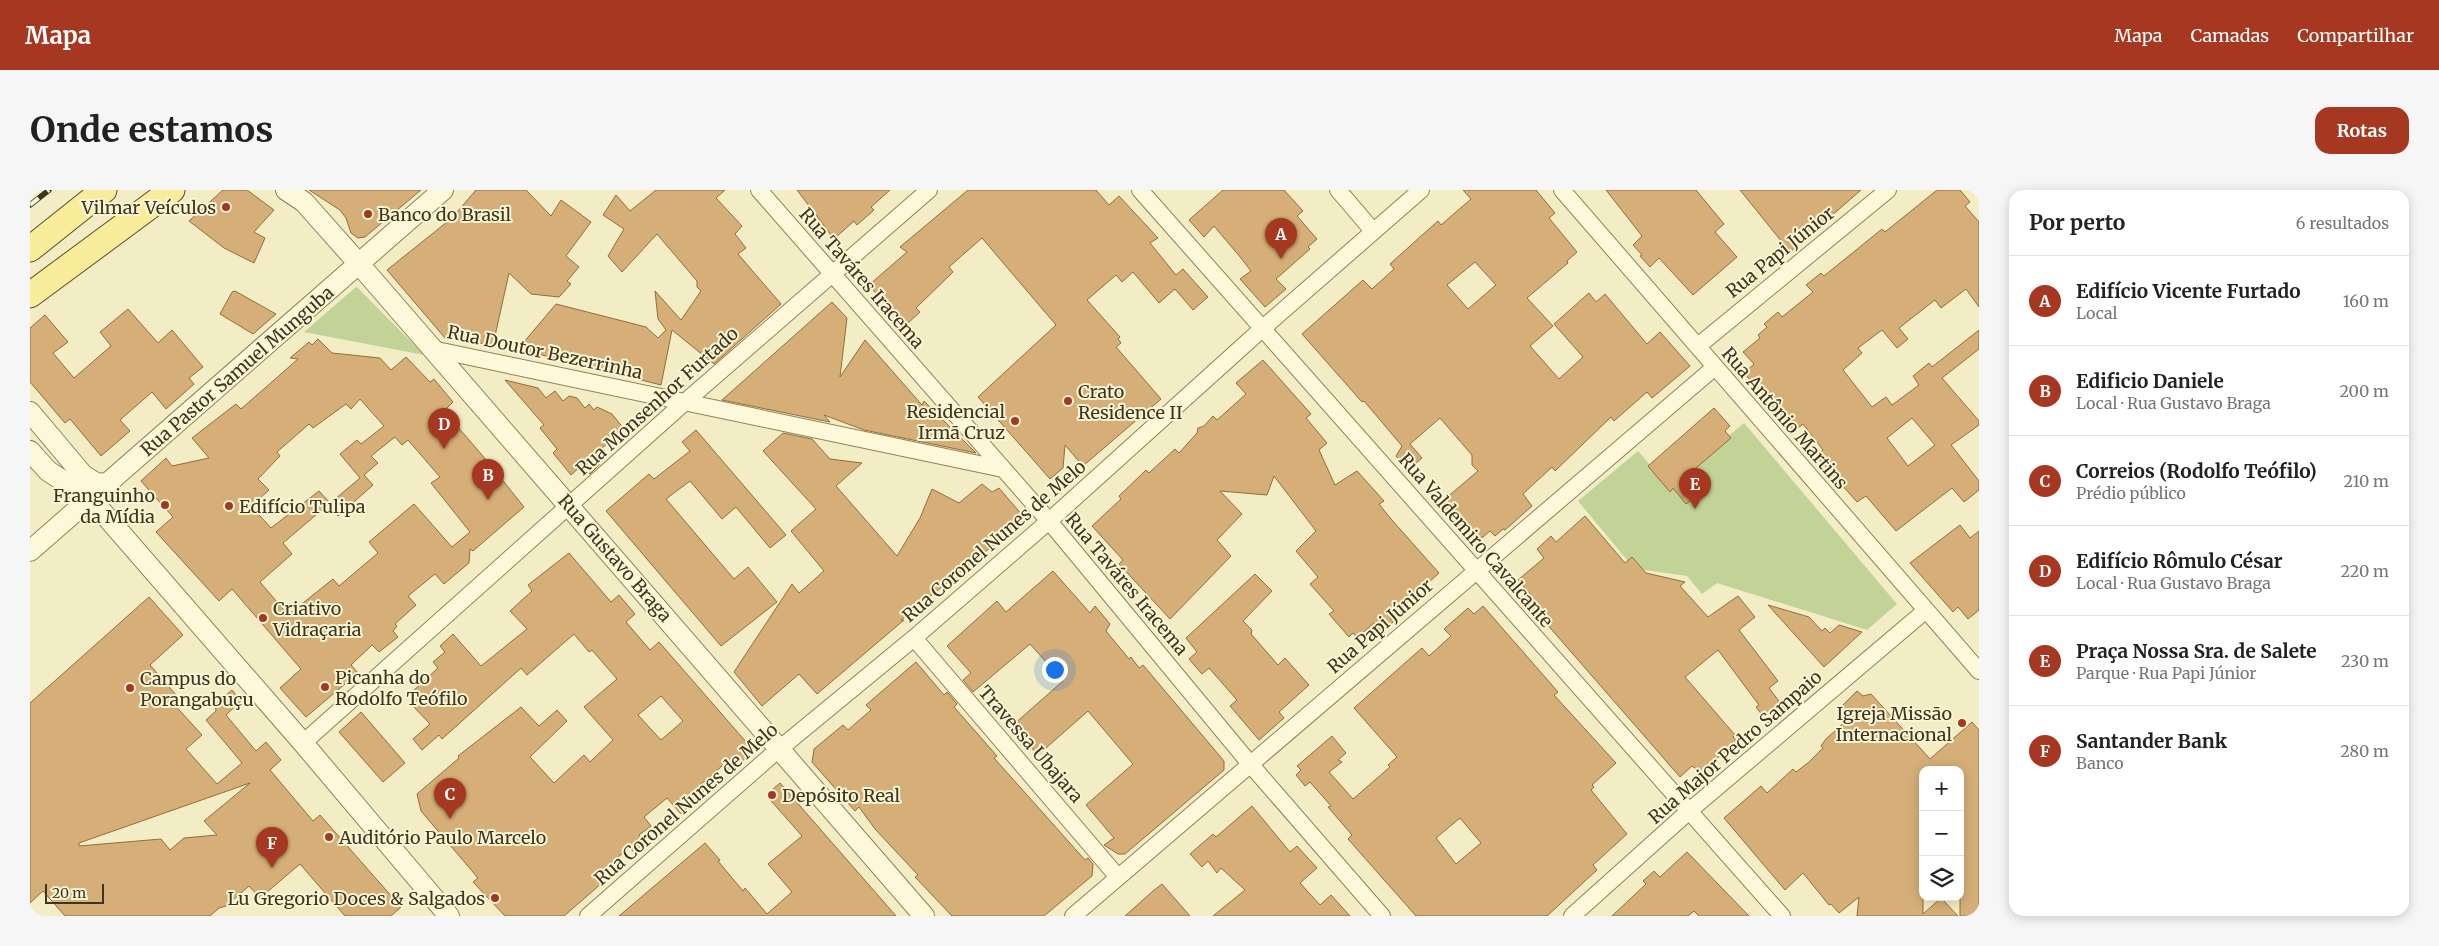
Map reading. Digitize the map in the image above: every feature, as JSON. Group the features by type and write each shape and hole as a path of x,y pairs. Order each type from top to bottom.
{"main road":[{"path":"30,249 104,190"},
{"path":"30,295 172,190"}],"street":[{"name":"Rua Gustavo Braga","path":"286,190 301,196 924,916"},
{"name":"Rua Pastor Samuel Munguba","path":"30,551 91,500 444,190"},
{"name":"Rua Taváres Iracema","path":"759,190 1049,521 1251,765 1382,916"},
{"name":"Rua Monsenhor Furtado","path":"303,743 830,273 929,190"},
{"name":"Rua Valdemiro Cavalcante","path":"1140,190 1688,812 1782,916"},
{"path":"1338,190 1373,231"},
{"name":"Rua Coronel Nunes de Melo","path":"588,916 780,748 914,638 1049,521 1263,328 1421,190"},
{"name":"Rua Antônio Martins","path":"1562,190 1979,671"},
{"name":"Rua Papi Júnior","path":"1698,346 1888,190"},
{"name":"Rua Doutor Bezerrinha","path":"432,349 1003,469"},
{"name":"Rua Papi Júnior","path":"1072,916 1715,367"},
{"path":"30,412 84,475 96,482 108,484"},
{"path":"30,451 48,471 91,500 303,743 449,916"},
{"name":"Rua Major Pedro Sampaio","path":"1572,916 1688,812 1925,611"},
{"name":"Travessa Ubajara","path":"914,638 1117,876"}],"green space":[{"path":"357,287 424,355 304,332"},
{"path":"1744,423 1897,604 1867,630 1717,583 1702,594 1687,576 1645,570 1638,573 1578,501 1638,451 1668,486"}],"building":[{"path":"223,190 247,190 274,210 254,232 265,238 254,263 224,248 189,221"},
{"name":"Banco do Brasil","path":"309,190 421,190 365,237 358,238 351,233 346,218 340,210"},
{"path":"476,190 526,190 551,216 561,200 591,222 566,256 579,267 567,281 571,284 559,297 531,294 509,273 493,345 445,338 387,270 452,218"},
{"path":"656,190 725,190 716,198 742,226 735,234 746,248 738,254 781,304 714,364 672,330 661,385 518,349 556,304 646,327 658,338 666,330 658,319 655,291 681,320 701,291 697,287 697,281 657,234 622,272 608,256 624,229 603,215 616,195 630,211"},
{"path":"797,190 890,190 871,207 874,210 857,225 854,221 834,239"},
{"path":"968,190 1096,190 1109,205 1119,196 1158,238 1150,243 1176,275 1183,269 1208,297 1193,310 1175,289 1159,303 1133,272 1122,282 1116,275 1087,300 1120,337 1118,339 1121,343 1116,347 1161,399 1083,466 1065,445 1063,468 1050,479 978,397 1056,325 982,238 949,267 953,272 916,308 920,312 907,324 898,314 895,316 869,285 907,252 900,247"},
{"path":"1223,190 1284,190 1303,211 1297,216 1317,239 1308,247 1310,249 1276,279 1286,289 1265,307 1240,279 1251,271 1214,226 1204,237 1189,220"},
{"path":"1463,190 1536,190 1555,213 1549,218 1577,252 1567,261 1568,263 1527,298 1553,326 1530,346 1559,379 1583,357 1554,324 1589,293 1596,302 1605,294 1647,344 1660,332 1690,366 1652,398 1647,392 1614,421 1611,417 1555,471 1552,467 1523,494 1532,506 1505,530 1503,529 1495,536 1490,531 1477,542 1460,523 1457,526 1438,505 1478,471 1472,465 1472,455 1440,418 1410,444 1422,458 1408,470 1396,456 1402,446 1364,401 1362,402 1302,334 1363,280 1372,289 1394,269 1390,264 1438,221 1441,225 1471,199","holes":["1475,262 1496,285 1468,309 1447,285"]},
{"path":"1606,190 1696,190 1724,224 1715,232 1737,257 1693,295 1659,258 1650,267 1640,256 1642,255 1633,245 1642,236"},
{"path":"1740,190 1861,190 1790,252"},
{"path":"1937,190 1960,190 1970,202 1965,206 1979,222 1979,307 1966,289 1941,308 1935,300 1899,328 1908,339 1897,348 1882,330 1858,348 1862,353 1843,370 1872,407 1886,397 1892,405 1919,385 1913,376 1929,363 1932,367 1979,330 1979,349 1942,378 1979,421 1979,425 1951,445 1979,481 1979,490 1964,502 1952,488 1896,531 1866,496 1857,502 1816,456 1823,450 1803,424 1794,431 1744,373 1754,364 1743,352 1760,338 1758,335 1767,327 1764,324 1778,312 1782,317 1813,292 1806,285 1821,273 1824,276 1882,229 1885,232","holes":["1912,418 1935,445 1908,466 1887,438"]},
{"path":"235,291 276,314 253,334 220,314 232,292"},
{"path":"832,302 847,318 840,377 865,340 922,405 924,401 976,453 864,430 824,415 830,422 722,400"},
{"path":"128,309 158,343 172,330 203,367 189,378 194,384 166,409 152,392 120,420 130,431 101,456 70,419 65,423 30,382 30,328 45,315 68,342 53,353 74,378 111,346 100,332"},
{"path":"318,339 332,353 380,358 391,370 406,357 430,382 434,379 453,402 444,411 524,507 473,551 470,549 469,563 444,584 435,574 408,596 416,605 395,624 397,626 393,631 398,637 379,652 372,645 351,665 358,673 306,717 280,688 301,669 232,589 219,601 156,532 173,517 141,481 166,458 172,466 209,458 192,438 236,404 241,409 298,359 290,358 309,342 312,345","holes":["360,399 384,426 361,444 357,440 340,454 360,478 328,505 338,516 373,485 364,475 378,463 371,456 395,437 402,445 408,440 440,477 431,483 470,532 452,547 414,504 369,542 378,553 339,586 333,579 288,615 260,582 292,554 283,543 330,503 319,491 271,528 251,506 269,490 258,479 280,456 277,452 309,424 313,428 346,404 351,409"]},
{"path":"1263,360 1311,414 1306,418 1327,443 1319,450 1335,485 1357,471 1384,501 1379,504 1391,519 1439,573 1390,618 1393,622 1382,632 1374,623 1357,638 1353,633 1349,637 1329,614 1334,611 1310,584 1318,577 1296,551 1316,531 1274,476 1267,495 1220,491 1242,514 1217,540 1231,556 1170,619 1119,564 1123,560 1092,526 1121,499 1119,496 1146,470 1149,473 1175,449 1179,453 1197,433 1198,428 1204,426 1213,416 1217,420 1246,394 1236,383"},
{"path":"505,380 538,388 546,398 555,391 563,401 569,396 577,398 585,408 589,404 594,410 597,407 612,414 624,429 602,448 599,465 590,474 582,465 571,475 553,453 557,449 540,428 544,425"},
{"path":"1714,408 1730,426 1725,431 1731,438 1689,474 1703,491 1686,504 1673,488 1670,492 1648,466"},
{"path":"696,430 786,535 770,548 736,507 722,519 690,481 666,499 734,579 748,567 777,602 721,646 606,511 649,474 654,479 690,451 682,442"},
{"path":"783,433 812,439 830,459 862,463 836,486 897,556 920,518 932,489 959,503 982,484 992,492 999,488 1023,516 1004,533 1006,535 901,620 904,620 817,694 799,674 762,706 734,672 792,584 799,593 824,571 791,531 816,509 763,451"},
{"path":"1585,516 1625,563 1632,557 1646,573 1685,582 1680,586 1708,617 1738,596 1755,617 1739,630 1778,681 1769,688 1785,709 1768,723 1756,707 1759,705 1718,650 1685,677 1735,735 1733,737 1737,741 1701,772 1692,766 1680,777 1525,599 1531,595 1518,580 1544,558 1537,549 1551,536 1556,542"},
{"path":"1960,525 1970,538 1979,531 1979,610 1968,619 1958,607 1953,612 1910,563"},
{"path":"569,553 611,602 619,595 635,614 626,622 650,650 659,642 754,751 729,773 722,766 699,786 704,791 681,814 667,798 644,817 651,826 639,835 645,842 634,852 629,848 596,875 602,883 564,916 505,916 473,882 478,878 421,811 417,794 459,758 458,756 521,707 539,726 557,710 567,721 530,757 554,783 584,755 590,762 613,740 584,707 617,679 592,650 589,652 574,634 527,675 521,668 442,739 439,735 422,750 413,739 430,724 413,706 412,692 438,668 433,662 445,652 440,646 453,634 481,666 527,629 510,611 532,591 528,585","holes":["661,696 683,721 661,740 638,715"]},
{"path":"1053,571 1090,613 1095,606 1110,624 1106,631 1129,659 1131,657 1139,668 1143,665 1224,761 1224,770 1125,854 1118,854 1104,845 1114,838 1086,805 1133,764 1088,711 1038,755 1012,726 1063,681 1030,644 973,692 963,680 971,673 947,646 997,601 1006,612"},
{"path":"1255,574 1272,591 1243,621 1252,630 1251,634 1278,665 1285,658 1309,685 1279,712 1284,718 1259,740 1230,706 1237,700 1209,668 1202,674 1189,659 1197,652 1186,638"},
{"name":"Campus do Porangabuçu","path":"149,597 183,635 150,665 177,696 171,701 202,735 186,749 217,784 242,763 206,720 216,711 215,704 232,690 241,701 226,715 256,751 266,742 281,760 270,770 313,821 320,815 401,907 391,916 345,916 300,864 260,898 249,886 226,906 219,908 210,916 65,916 43,891 30,903 30,703","holes":["250,783 204,821 217,835 184,838 170,850 161,839 79,846 79,843"]},
{"path":"1768,605 1809,617 1822,631 1825,628 1830,633 1839,625 1862,632 1824,667"},
{"path":"1483,606 1558,692 1554,695 1616,763 1592,785 1594,787 1591,790 1627,834 1593,865 1597,870 1547,916 1416,916 1348,839 1352,835 1328,807 1331,806 1310,782 1305,786 1296,775 1301,770 1297,766 1332,736 1346,753 1338,760 1342,762 1329,772 1353,799 1390,767 1388,765 1397,757 1354,708 1422,648 1429,656 1451,636 1444,629 1468,608 1474,614","holes":["1460,818 1481,843 1456,864 1436,838"]},
{"path":"916,662 944,695 947,692 957,704 954,707 997,756 994,758 1085,860 1088,858 1093,864 1092,876 1044,916 952,916 915,877 918,875 875,829 859,807 855,811 812,762 814,749 843,725 848,730 871,710 866,705"},
{"path":"1857,691 1863,696 1871,694 1930,759 1972,722 1979,730 1979,916 1960,916 1960,901 1964,901 1964,766 1919,766 1919,901 1923,901 1923,914 1938,901 1944,901 1958,916 1857,916 1859,897 1839,913 1831,904 1829,905 1803,873 1785,890 1724,818 1761,786 1767,793 1793,769 1796,772 1809,762 1823,748 1821,746 1826,739 1847,720 1837,711"},
{"path":"361,712 405,763 383,782 339,732"},
{"path":"780,783 896,916 619,916 705,843 743,891 745,888 767,914 792,892 768,864 802,836 766,795"},
{"path":"1252,806 1290,852 1297,846 1317,868 1300,883 1320,905 1331,895 1350,916 1213,916 1245,890 1221,868 1217,873 1208,861 1202,867 1190,854 1213,834 1216,837"},
{"path":"1687,852 1749,916 1699,916 1694,911 1688,916 1612,916 1646,884 1643,881 1654,871 1660,877"},
{"path":"1162,884 1190,916 1125,916 1153,891"}],"railway":[{"path":"30,205 49,190"}],"place":[{"name":"Vilmar Veículos","path":"226,207"},
{"name":"Banco do Brasil","path":"368,214"},
{"name":"Edifício Vicente Furtado","path":"1281,259"},
{"name":"Crato Residence II","path":"1068,401"},
{"name":"Residencial Irmã Cruz","path":"1015,421"},
{"name":"Edifício Rômulo César","path":"444,449"},
{"name":"Edificio Daniele","path":"488,500"},
{"name":"Franguinho da Mídia","path":"165,505"},
{"name":"Edifício Tulipa","path":"229,506"},
{"name":"Praça Nossa Sra. de Salete","path":"1695,509"},
{"name":"Criativo Vidraçaria","path":"263,618"},
{"name":"Picanha do Rodolfo Teófilo","path":"325,687"},
{"name":"Campus do Porangabuçu","path":"130,688"},
{"name":"Igreja Missão Internacional","path":"1962,723"},
{"name":"Depósito Real","path":"772,795"},
{"name":"Correios (Rodolfo Teófilo)","path":"450,819"},
{"name":"Auditório Paulo Marcelo","path":"329,837"},
{"name":"Santander Bank","path":"272,868"},
{"name":"Lu Gregorio Doces & Salgados","path":"495,898"}]}
